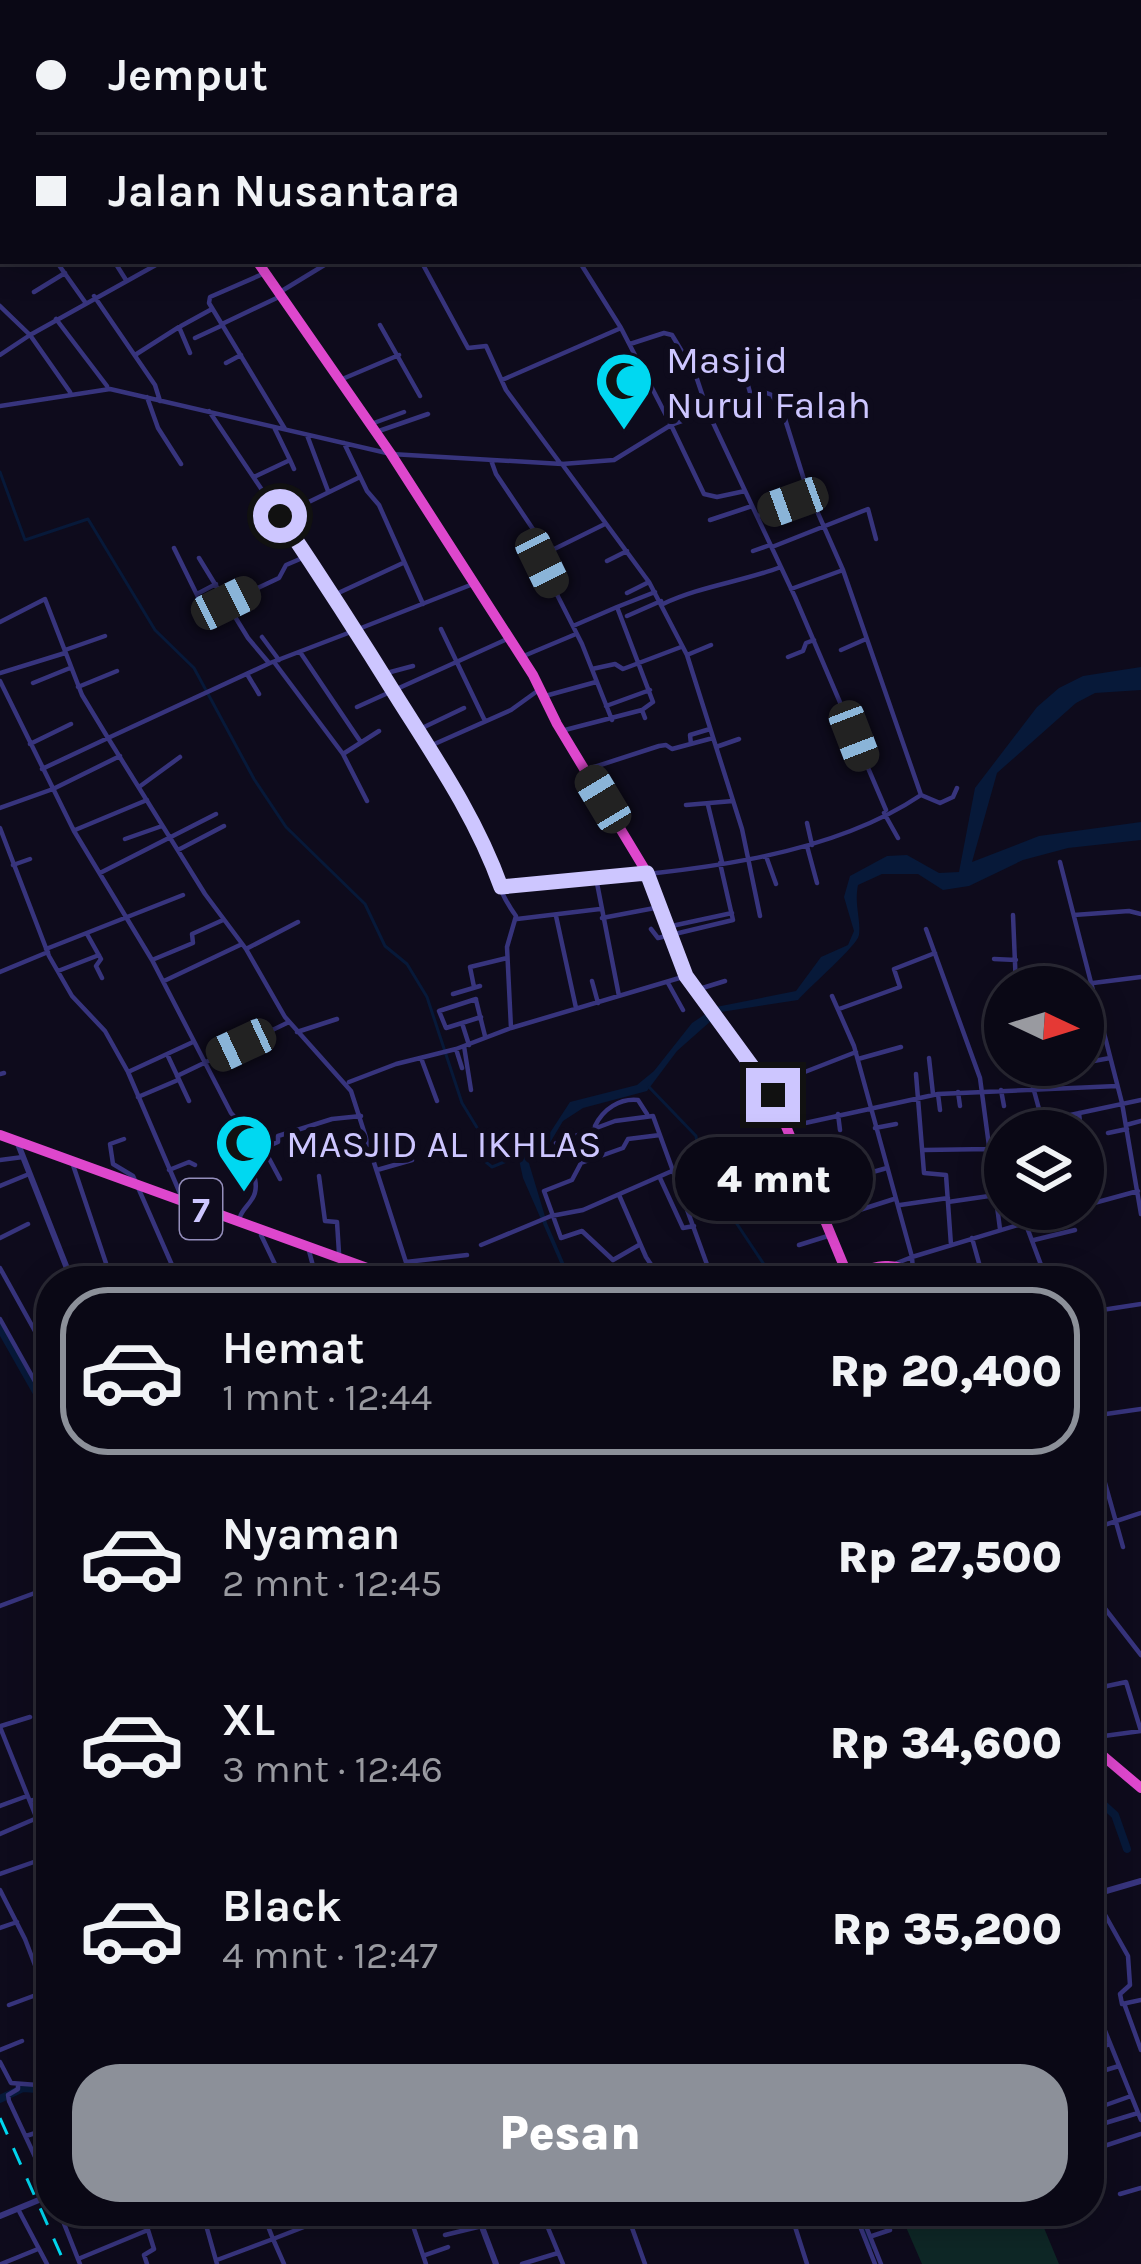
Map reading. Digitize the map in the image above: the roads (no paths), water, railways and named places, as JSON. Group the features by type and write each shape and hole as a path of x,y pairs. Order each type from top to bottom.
{"highway":[{"path":"258,264 391,454 543,693 647,873 686,976 760,1073 831,1234 837,1266"},
{"name":"7","path":"0,1135 362,1266"},
{"path":"1104,1756 1141,1785"}],"street":[{"path":"58,264 85,302"},
{"path":"116,264 126,280"},
{"path":"0,355 155,264"},
{"path":"195,338 280,295 326,264"},
{"path":"424,264 468,348 486,346 502,380 662,603 687,655 733,801 760,916"},
{"path":"581,264 630,344 704,494 745,491"},
{"path":"265,273 210,297 212,309 285,429"},
{"path":"34,292 65,274"},
{"path":"94,296 155,385 160,401"},
{"path":"2,309 30,335 71,393"},
{"path":"135,355 212,309"},
{"path":"56,319 110,389"},
{"path":"8,329 18,323"},
{"path":"380,325 420,396"},
{"path":"179,327 190,353"},
{"path":"502,380 621,328"},
{"path":"630,344 664,333 672,335 695,373 708,412 781,566 898,838"},
{"path":"340,380 399,355"},
{"path":"226,363 242,356"},
{"path":"742,364 751,396"},
{"path":"0,406 110,389 391,454 561,464 614,460 671,425 768,392 776,401 843,570 921,795 940,803 953,797 958,788"},
{"path":"147,397 158,428 181,464"},
{"path":"209,411 334,595 487,849 517,919 507,958 512,1028"},
{"path":"373,428 404,412"},
{"path":"373,428 428,414"},
{"path":"274,427 294,469"},
{"path":"307,435 328,492"},
{"path":"344,443 379,506 423,604"},
{"path":"254,477 290,460"},
{"path":"491,460 547,550"},
{"path":"254,520 279,514 360,477"},
{"path":"758,516 793,502"},
{"path":"710,520 752,506"},
{"path":"753,551 869,509 876,539"},
{"path":"605,524 539,557 612,720"},
{"path":"174,548 198,598 216,584"},
{"path":"607,561 627,551"},
{"path":"226,603 279,578 286,565 307,556"},
{"path":"199,558 248,638 274,662 343,754 367,801"},
{"path":"334,595 403,563"},
{"path":"627,616 707,585 754,577 781,566"},
{"path":"791,589 843,570"},
{"path":"627,593 649,582"},
{"path":"42,769 274,662 473,584"},
{"path":"573,626 655,592"},
{"path":"0,622 45,599 78,687 108,738 289,1022 346,1083 361,1116 406,1266"},
{"path":"561,731 643,714 652,704 617,608"},
{"path":"441,629 485,721"},
{"path":"520,658 577,634"},
{"path":"105,636 0,677 74,831 164,981 231,1113 264,1149 280,1179"},
{"path":"262,637 274,662"},
{"path":"357,707 507,639"},
{"path":"841,650 866,639"},
{"path":"788,657 814,640"},
{"path":"687,655 711,645"},
{"path":"592,669 616,664 623,669 683,646"},
{"path":"300,652 361,741"},
{"path":"383,674 413,666"},
{"path":"33,683 70,668"},
{"path":"78,687 117,671"},
{"path":"247,674 259,694"},
{"path":"428,746 518,706 522,700 597,682"},
{"path":"606,706 650,691"},
{"path":"889,700 903,697"},
{"path":"418,730 464,708"},
{"path":"30,744 71,724"},
{"path":"691,744 690,735 710,729"},
{"path":"343,754 379,731"},
{"path":"585,770 659,746 672,749 713,738"},
{"path":"716,747 739,739"},
{"path":"0,808 120,756"},
{"path":"139,787 180,758"},
{"path":"501,887 766,856 809,846 921,795"},
{"path":"74,831 147,800"},
{"path":"686,805 733,801"},
{"path":"651,929 656,938 733,912 707,805"},
{"path":"100,874 216,814"},
{"path":"807,823 817,883"},
{"path":"125,839 163,825"},
{"path":"178,850 224,826"},
{"path":"0,828 47,951 72,996 100,1023 128,1072 184,1203"},
{"path":"766,856 776,884"},
{"path":"14,865 30,859"},
{"path":"1060,862 1087,966"},
{"path":"596,878 619,998"},
{"path":"0,971 183,895"},
{"path":"602,918 660,907"},
{"path":"517,919 600,909"},
{"path":"1074,915 1141,914"},
{"path":"1013,915 1016,966"},
{"path":"556,916 576,1008"},
{"path":"152,960 193,943 192,934 224,920"},
{"path":"164,981 298,922"},
{"path":"926,929 985,1110"},
{"path":"87,934 99,955 96,966 102,978"},
{"path":"839,1009 900,987 894,969 935,953"},
{"path":"58,971 99,955"},
{"path":"472,1000 475,987 470,967 507,958"},
{"path":"994,959 1016,960"},
{"path":"346,1083 686,976"},
{"path":"1104,984 1141,976"},
{"path":"592,981 598,1003"},
{"path":"696,990 724,981"},
{"path":"668,983 683,1010"},
{"path":"453,994 475,987"},
{"path":"832,996 857,1056 913,1266"},
{"path":"481,1017 446,1028 440,1009 476,1000 481,1017 486,1038"},
{"path":"297,1032 337,1019"},
{"path":"139,1096 289,1022"},
{"path":"462,1023 456,1049 462,1068"},
{"path":"1104,1034 1141,1214"},
{"path":"128,1072 194,1041"},
{"path":"797,1075 901,1047"},
{"path":"456,1049 471,1090"},
{"path":"167,1054 189,1101"},
{"path":"421,1058 437,1101"},
{"path":"929,1058 940,1110"},
{"path":"1104,1059 1110,1058"},
{"path":"916,1074 925,1174 946,1175 951,1245"},
{"path":"1031,1086 1038,1110"},
{"path":"787,1127 935,1094 1118,1086"},
{"path":"1000,1090 1004,1106"},
{"path":"958,1092 960,1106"},
{"path":"594,1128 606,1109 632,1099 647,1114"},
{"path":"1083,1110 1141,1100"},
{"path":"838,1114 841,1130"},
{"path":"264,1149 278,1142 277,1136 302,1127 361,1116"},
{"path":"556,1143 594,1128 653,1116 707,1266"},
{"path":"1108,1132 1141,1121"},
{"path":"875,1127 896,1124"},
{"path":"239,1222 256,1183 241,1143 251,1134"},
{"path":"640,1245 611,1260 582,1231 561,1238 545,1189 572,1180 581,1163 621,1149 628,1138 660,1135"},
{"path":"124,1139 110,1144 113,1164 131,1174 172,1266"},
{"path":"16,1141 66,1266"},
{"path":"923,1150 984,1149"},
{"path":"681,1192 798,1154"},
{"path":"0,1160 22,1157"},
{"path":"377,1170 412,1160"},
{"path":"72,1162 107,1266"},
{"path":"169,1170 189,1162 195,1165"},
{"path":"766,1202 887,1168"},
{"path":"651,1169 683,1228 694,1226"},
{"path":"481,1245 552,1216 583,1210 672,1171"},
{"path":"0,1186 29,1174"},
{"path":"319,1176 325,1221 337,1222 338,1258"},
{"path":"619,1193 653,1266"},
{"path":"1104,1201 1139,1193"},
{"path":"825,1221 897,1202 984,1196"},
{"path":"686,1204 702,1197"},
{"path":"0,1238 28,1224"},
{"path":"259,1230 276,1266"},
{"path":"892,1265 997,1230"},
{"path":"1028,1230 1041,1266"},
{"path":"1032,1241 1076,1230"},
{"path":"800,1245 831,1234"},
{"path":"972,1238 980,1266"},
{"path":"308,1247 313,1266"},
{"path":"406,1262 467,1255"},
{"path":"0,1268 36,1333"},
{"path":"1104,1310 1141,1304"},
{"path":"0,1319 36,1383"},
{"path":"1104,1415 1141,1408"},
{"path":"1104,1481 1123,1547"},
{"path":"1104,1525 1141,1513"},
{"path":"0,1606 36,1593"},
{"path":"1104,1607 1141,1655"},
{"path":"1104,1688 1126,1682 1141,1731 1104,1738"},
{"path":"30,1717 0,1726 4,1748 36,1817"},
{"path":"0,1806 36,1797"},
{"path":"0,1834 36,1823"},
{"path":"0,1874 36,1858"},
{"path":"1104,1892 1141,1881"},
{"path":"0,1890 36,1972"},
{"path":"1104,1917 1131,1964 1130,1985 1120,1994 1141,2050"},
{"path":"0,1928 16,1922"},
{"path":"9,2005 36,1995"},
{"path":"1125,2006 1141,2000"},
{"path":"1104,2029 1140,2116 1104,2124"},
{"path":"0,2050 22,2041"},
{"path":"1104,2046 1110,2044"},
{"path":"0,2062 8,2080 36,2087"},
{"path":"1104,2070 1119,2066"},
{"path":"18,2086 8,2097 36,2158"},
{"path":"1104,2105 1131,2096"},
{"path":"26,2136 36,2133"},
{"path":"1104,2147 1141,2134"},
{"path":"1120,2194 1141,2188"},
{"path":"0,2216 36,2200"},
{"path":"18,2209 47,2264"},
{"path":"65,2226 79,2262 148,2230"},
{"path":"147,2226 154,2249 144,2254 147,2264"},
{"path":"206,2226 217,2262 306,2226"},
{"path":"268,2226 284,2264"},
{"path":"413,2226 426,2264"},
{"path":"445,2235 482,2226 496,2264"},
{"path":"547,2226 563,2264"},
{"path":"631,2226 645,2264"},
{"path":"795,2226 808,2264"},
{"path":"863,2226 878,2264"},
{"path":"865,2226 878,2264"},
{"path":"870,2236 890,2230"},
{"path":"423,2256 448,2247"},
{"path":"2,2264 38,2249"},
{"path":"522,2264 558,2253"}],"water":[{"path":"1141,667 1141,690 1095,693 1076,703 997,773 972,862 1039,836 1141,822 1141,840 1068,848 1023,860 969,886 943,890 918,874 882,874 858,885 859,935 798,1000 721,1012 677,1051 647,1091 583,1108 563,1121 548,1146 530,1154 547,1223 566,1266 561,1266 523,1178 518,1155 544,1142 570,1102 637,1085 692,1023 716,1007 796,991 821,957 848,945 854,931 844,897 850,876 887,856 907,855 939,873 959,872 975,788 1037,707 1083,676"}],"waterway":[{"path":"0,472 25,540 88,519 155,630 194,668 254,779 286,827 365,904 385,946 407,964 427,997 462,1103 484,1139 486,1162 492,1167 519,1156"},
{"path":"649,1087 696,1136 703,1185 715,1215 735,1221 765,1266"},
{"path":"0,1328 36,1392"},
{"path":"1104,1806 1115,1815 1127,1849"},
{"path":"0,2099 23,2088 36,2089"},
{"path":"863,2226 870,2246"}],"railway":[{"path":"0,2118 36,2199"},
{"path":"48,2226 65,2264"}],"place":[{"name":"Masjid Nurul Falah","path":"624,432"},
{"name":"MASJID AL IKHLAS","path":"244,1194"}]}
